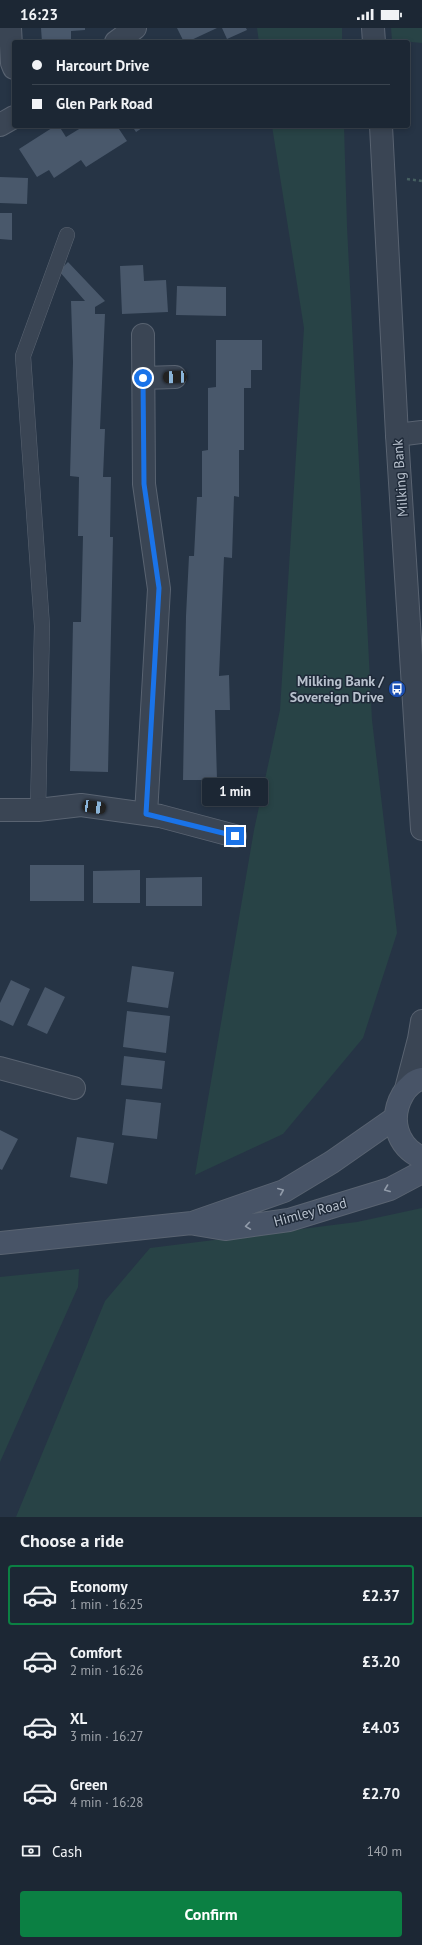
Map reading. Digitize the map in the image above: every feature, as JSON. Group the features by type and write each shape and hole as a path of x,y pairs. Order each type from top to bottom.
{"main road":[{"path":"414,1084 397,1104 395,1118 397,1131 406,1147 422,1158"},
{"name":"Himley Road","path":"0,1243 192,1224 284,1191 332,1162 395,1118"},
{"name":"Himley Road","path":"192,1224 225,1229 289,1220 390,1188 422,1172"}],"street":[{"path":"10,28 12,63"},
{"path":"119,40 135,28"},
{"path":"373,28 374,40"},
{"path":"0,125 12,118"},
{"name":"Milking Bank","path":"381,128 397,435 422,830"},
{"path":"143,335 144,484 159,588 146,814"},
{"path":"143,378 175,377"},
{"path":"397,435 422,432"},
{"path":"0,810 38,810 81,805 146,814 235,836"},
{"path":"414,1084 422,1021"},
{"path":"0,1068 74,1088"}],"lane":[{"path":"38,810 42,626 23,356 67,235"}],"green space":[{"path":"257,28 342,28 342,40 259,40"},
{"path":"391,28 422,28 422,43 410,42 410,40 392,40"},
{"path":"272,128 344,128 347,227 372,720 397,933 363,1038 283,1134 195,1175 254,830 280,710 304,328"},
{"path":"422,1208 422,1517 16,1517 105,1301 150,1248 357,1222"},
{"path":"79,1269 78,1287 0,1462 0,1277"}],"building":[{"path":"41,28 85,28 85,30 71,31 71,40 42,40"},
{"path":"177,28 217,28 191,40 183,40"},
{"path":"222,28 246,28 247,30 227,39"},
{"path":"52,128 60,128 66,137 81,128 118,128 127,141 86,167 81,160 54,178 49,170 37,177 19,149"},
{"path":"133,128 142,128 136,132"},
{"path":"0,177 28,178 27,204 0,203"},
{"path":"0,213 12,213 12,240 0,239"},
{"path":"68,262 105,301 95,307 95,314 105,314 100,429 105,429 103,477 111,477 110,537 113,537 108,772 70,771 73,622 81,622 83,536 78,536 79,477 70,476 73,362 71,301 85,301 59,271"},
{"path":"143,265 144,281 166,280 168,312 122,314 120,266"},
{"path":"177,286 226,287 226,316 176,315"},
{"path":"216,340 262,340 262,370 251,370 251,388 244,388 244,450 239,450 239,497 234,496 232,558 224,557 219,676 229,675 230,710 215,710 217,780 183,780 186,616 189,556 194,556 197,497 202,497 202,451 208,450 208,388 216,387"},
{"path":"30,865 84,865 84,901 30,901"},
{"path":"140,870 140,903 93,903 93,871"},
{"path":"202,877 202,906 146,906 146,878"},
{"path":"132,966 174,972 168,1008 127,1002"},
{"path":"11,980 30,989 13,1026 0,1020 0,1003"},
{"path":"45,987 65,997 47,1034 27,1025"},
{"path":"127,1011 170,1016 166,1053 123,1047"},
{"path":"124,1056 165,1061 162,1089 121,1085"},
{"path":"126,1099 161,1103 157,1139 122,1135"},
{"path":"0,1130 18,1139 2,1170 0,1169"},
{"path":"77,1137 114,1143 107,1184 70,1177"}],"place":[{"name":"Milking Bank / Sovereign Drive","path":"397,689"}],"route":[{"path":"143,378 144,484 159,588 146,814 160,816 235,836"}]}
